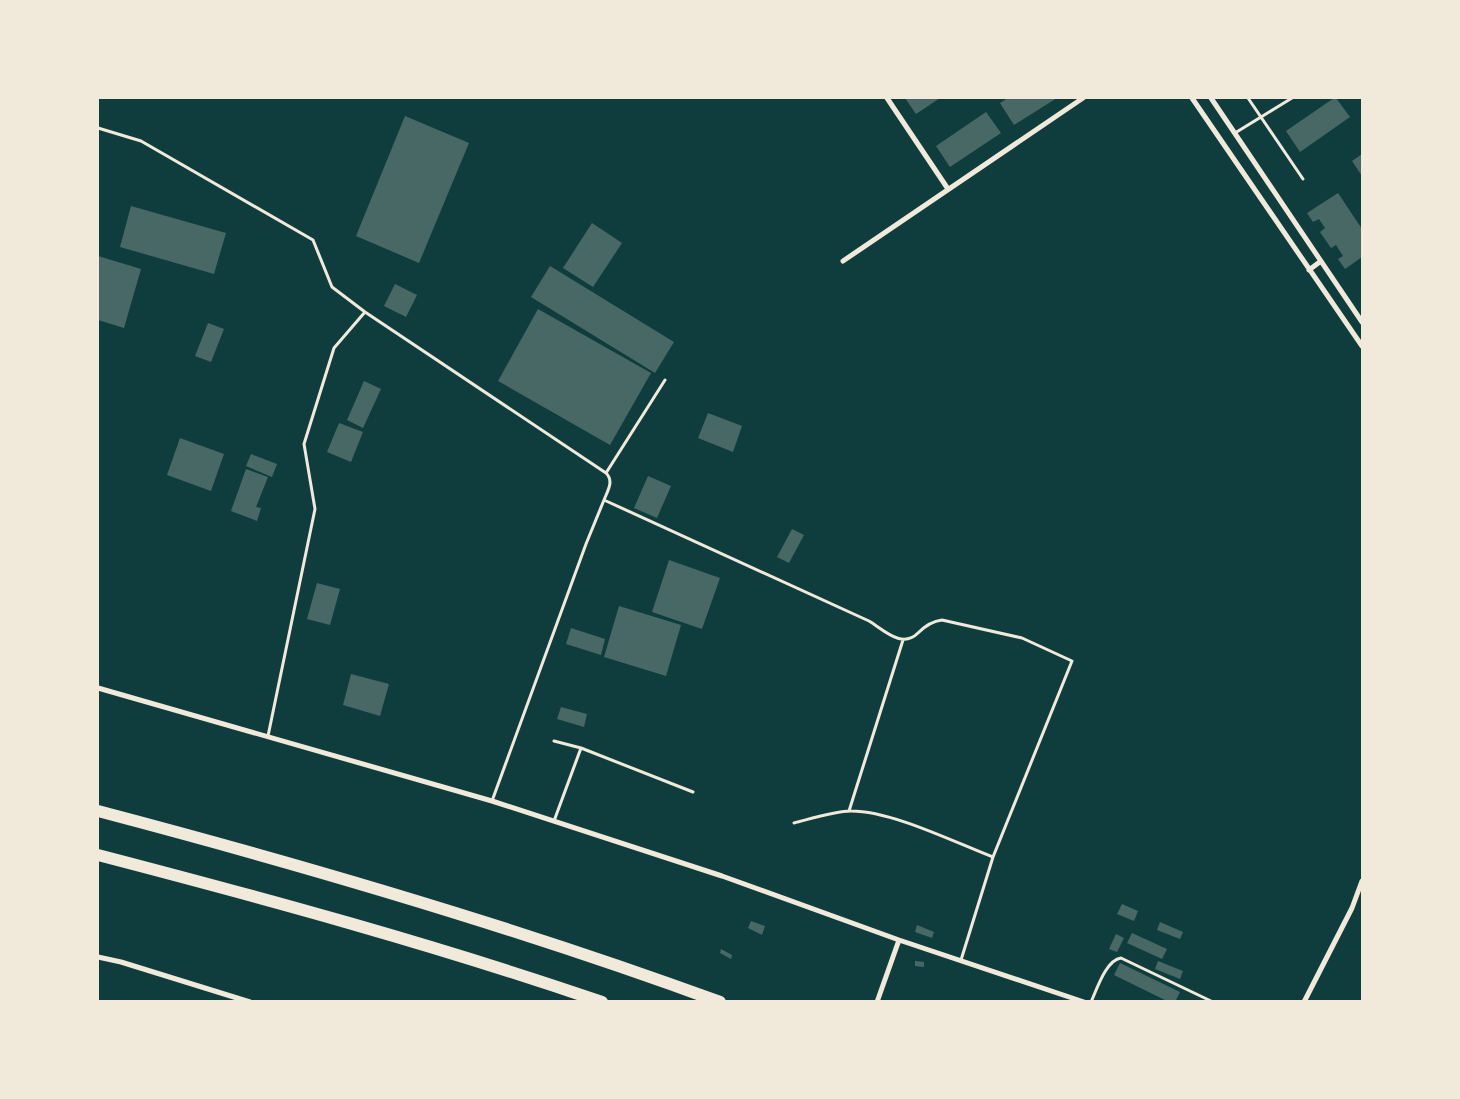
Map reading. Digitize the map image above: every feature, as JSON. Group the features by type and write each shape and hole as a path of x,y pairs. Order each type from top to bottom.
{"highway":[{"path":"98,811 224,844 435,905 720,1002"},
{"path":"98,855 397,937 602,1002"}],"street":[{"path":"887,98 948,189"},
{"path":"843,261 1083,98"},
{"path":"1192,98 1362,346"},
{"path":"1211,98 1362,322"},
{"path":"1310,270 1321,261"},
{"path":"98,688 492,801 722,876 899,940 1084,1002"},
{"path":"1304,1002 1352,908 1362,881"},
{"path":"877,1002 899,940"},
{"path":"98,957 121,962 250,1002"}],"lane":[{"path":"1248,98 1302,179"},
{"path":"1235,133 1292,98"},
{"path":"98,128 141,141 313,240 332,287 365,312 610,476 610,486 586,544 492,801"},
{"path":"268,736 315,509 304,444 334,348 365,312"},
{"path":"606,472 665,380"},
{"path":"604,500 870,621 897,638 903,640 916,635 936,621 942,620 1022,638 1072,661 993,857 961,960"},
{"path":"849,811 903,640"},
{"path":"554,741 581,748 693,792"},
{"path":"554,821 581,748"},
{"path":"794,823 849,811 874,813 910,824 993,857"},
{"path":"1091,1002 1109,966 1118,958 1121,958 1213,1002"}],"building":[{"path":"905,98 940,98 916,114"},
{"path":"1008,98 1057,98 1014,125 1000,103"},
{"path":"1336,98 1350,117 1300,152 1286,131"},
{"path":"986,112 1001,133 950,167 936,146"},
{"path":"405,116 469,143 419,263 356,236"},
{"path":"1362,154 1362,176 1352,161"},
{"path":"1338,193 1362,229 1362,257 1345,269 1338,259 1343,256 1336,245 1331,248 1320,232 1325,228 1319,219 1313,222 1307,213"},
{"path":"131,206 226,233 214,274 120,247"},
{"path":"592,223 622,243 593,287 563,268"},
{"path":"98,256 141,269 124,328 98,320"},
{"path":"550,266 674,342 655,373 531,297"},
{"path":"395,284 417,295 406,317 384,306"},
{"path":"538,309 651,373 610,445 498,381"},
{"path":"208,323 224,329 211,362 195,356"},
{"path":"364,381 381,389 363,428 347,420"},
{"path":"708,413 742,426 733,452 698,438"},
{"path":"339,423 363,432 351,462 327,452"},
{"path":"180,438 224,454 211,491 167,475"},
{"path":"251,454 277,464 272,477 246,466"},
{"path":"246,469 268,477 256,507 261,508 257,521 231,511"},
{"path":"648,476 671,486 657,518 634,508"},
{"path":"792,529 804,535 789,563 777,557"},
{"path":"669,560 720,578 702,629 652,612"},
{"path":"317,583 340,589 330,625 307,619"},
{"path":"619,606 681,625 666,676 604,657"},
{"path":"571,628 605,639 601,655 566,644"},
{"path":"351,674 389,684 380,716 343,705"},
{"path":"561,707 587,714 584,727 557,719"},
{"path":"1122,904 1138,911 1134,921 1117,914"},
{"path":"751,921 765,926 762,935 748,928"},
{"path":"1160,922 1183,932 1180,939 1157,930"},
{"path":"917,925 934,932 932,938 915,932"},
{"path":"1132,933 1167,949 1162,959 1127,943"},
{"path":"1116,934 1124,938 1117,952 1109,949"},
{"path":"721,949 732,955 731,959 720,953"},
{"path":"915,961 924,962 924,967 915,966"},
{"path":"1158,961 1183,971 1180,979 1155,969"},
{"path":"1120,963 1180,992 1175,1002 1169,1002 1114,975"}]}
